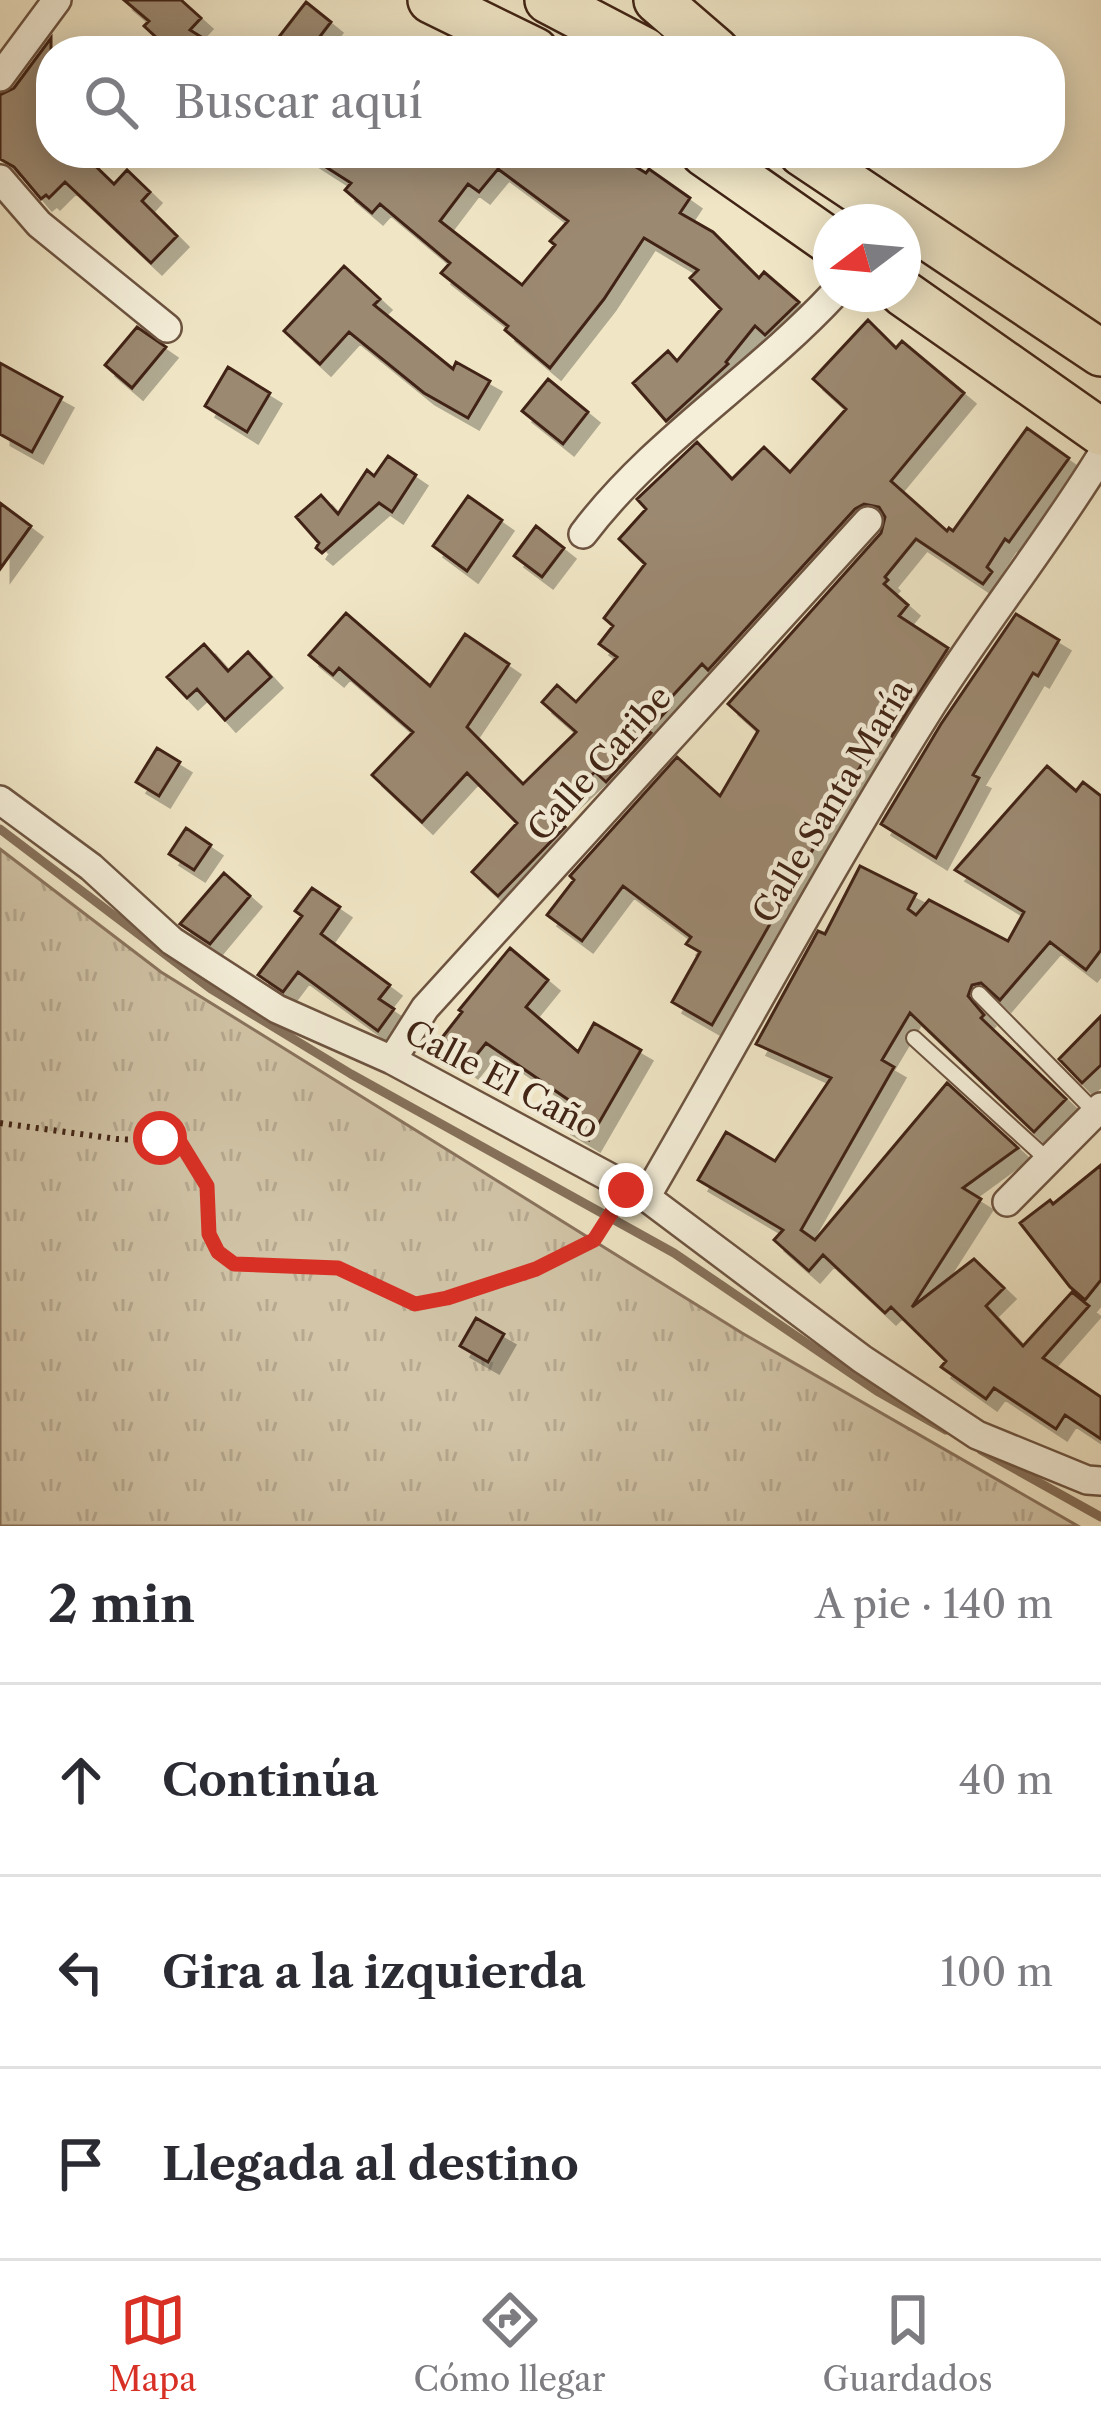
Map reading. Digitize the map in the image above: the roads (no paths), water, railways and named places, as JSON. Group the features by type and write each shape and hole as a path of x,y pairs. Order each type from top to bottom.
{"main road":[{"path":"431,0 504,36"},
{"path":"548,0 616,36"},
{"path":"657,0 699,36"},
{"path":"725,168 813,229"},
{"path":"828,168 1101,353"},
{"path":"921,306 1101,431"}],"street":[{"path":"0,76 57,0"},
{"path":"0,179 39,224 167,328"},
{"path":"583,534 615,493 817,312"},
{"name":"Calle Santa María","path":"646,1197 786,945 927,712 1101,456"},
{"name":"Calle Caribe","path":"392,1060 425,1008 868,521"},
{"name":"Calle El Caño","path":"0,800 91,867 172,940 277,1009 392,1060 646,1197 862,1359 977,1436 1087,1480 1101,1481"},
{"path":"1007,1202 1098,1110"}],"lane":[{"path":"980,994 1098,1110"},
{"path":"914,1038 1048,1161"}],"waterway":[{"path":"0,829 211,989 351,1074 674,1253 877,1391 946,1430"},
{"path":"981,1450 1101,1517"}]}
